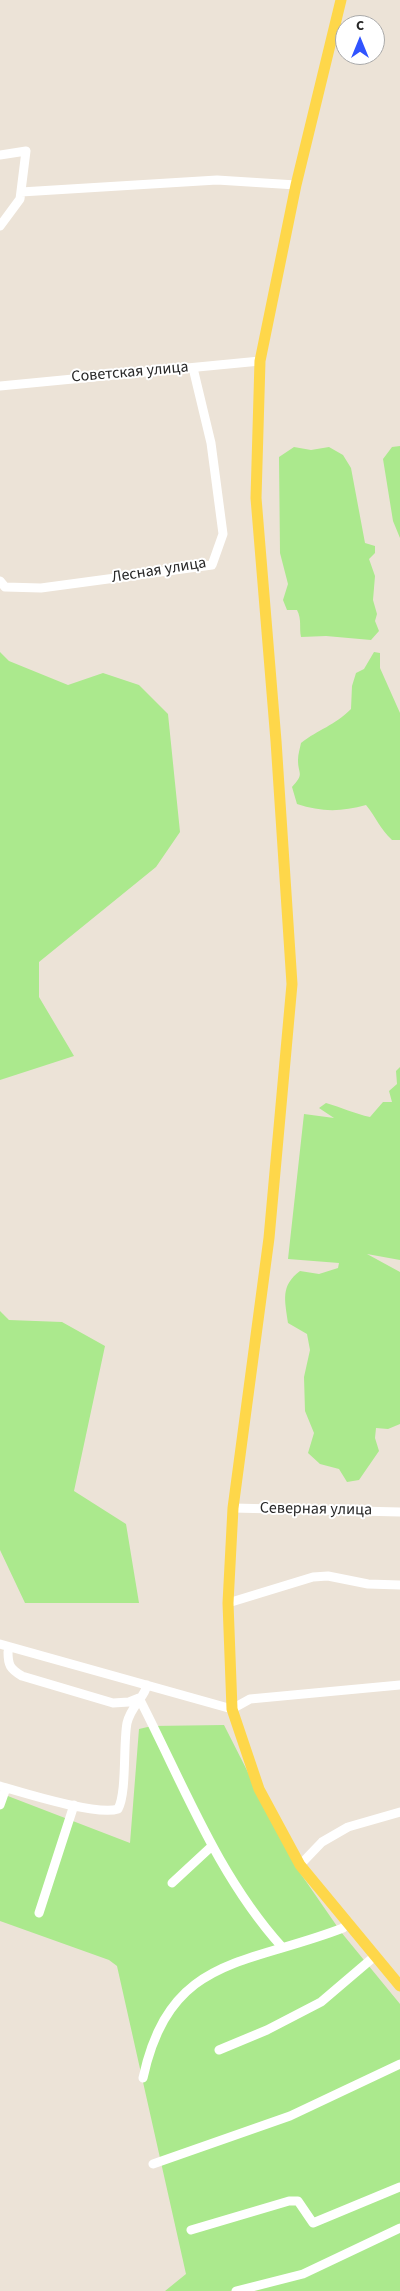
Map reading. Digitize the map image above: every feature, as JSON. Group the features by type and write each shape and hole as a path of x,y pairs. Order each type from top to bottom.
{"main road":[{"path":"341,0 296,185 260,361 256,498 276,741 292,984 268,1238 233,1508 228,1603 232,1709 259,1789 300,1865 400,1986"}],"street":[{"path":"0,155 26,151 20,199 0,226"},
{"path":"21,192 217,180 296,185"},
{"name":"Советская улица","path":"0,386 260,361"},
{"name":"Лесная улица","path":"0,581 5,587 41,588 212,565 223,534 211,443 193,368"},
{"name":"Северная улица","path":"233,1508 400,1512"},
{"path":"228,1603 314,1576 328,1576 368,1584 400,1585"},
{"path":"0,1644 232,1709 250,1699 400,1686"},
{"path":"25,1651 4,1652 12,1670 22,1676 112,1703 129,1702 139,1698"},
{"path":"0,1806 3,1787 74,1805 113,1811 118,1809 122,1794 127,1722 132,1708 147,1685"},
{"path":"139,1698 212,1846 270,1933 282,1947"},
{"path":"39,1913 74,1805"},
{"path":"300,1865 322,1842 348,1827 400,1812"},
{"path":"172,1883 212,1846"},
{"path":"143,2078 149,2050 161,2023 183,1994 196,1982 213,1972 282,1947 338,1930 343,1928 348,1922"},
{"path":"219,2050 267,2030 321,2002 375,1956"},
{"path":"153,2164 290,2116 400,2064"},
{"path":"191,2230 289,2201 298,2201 313,2224 400,2187"},
{"path":"236,2291 302,2274 400,2228"}],"green space":[{"path":"400,446 400,538 393,521 383,459 392,447"},
{"path":"294,447 311,450 329,447 343,455 351,468 365,543 375,546 375,553 369,559 375,576 373,600 377,614 375,621 379,631 371,640 326,636 301,637 297,610 287,610 283,600 288,584 280,553 279,457"},
{"path":"0,652 9,661 68,685 103,673 139,685 168,714 180,832 156,867 39,962 39,997 74,1056 0,1080"},
{"path":"374,652 380,653 380,668 400,713 400,840 392,840 388,836 366,805 331,810 306,807 297,804 292,787 300,776 298,758 301,743 339,720 351,709 352,686 356,673 364,669"},
{"path":"400,1067 400,1260 367,1254 400,1272 400,1424 388,1429 376,1428 375,1438 379,1451 359,1480 347,1482 339,1469 320,1464 308,1453 314,1433 305,1411 304,1377 310,1350 307,1334 288,1323 286,1307 285,1294 289,1282 300,1271 319,1274 338,1268 339,1263 288,1259 304,1114 334,1118 319,1108 326,1103 370,1117 383,1102 392,1102 389,1091 397,1084 396,1071"},
{"path":"0,1311 9,1320 62,1322 105,1346 74,1491 126,1524 139,1603 25,1603 0,1550"},
{"path":"224,1725 296,1867 341,1932 400,2004 400,2291 165,2291 186,2274 117,1966 109,1960 0,1921 0,1793 130,1843 139,1729 152,1726"}]}
